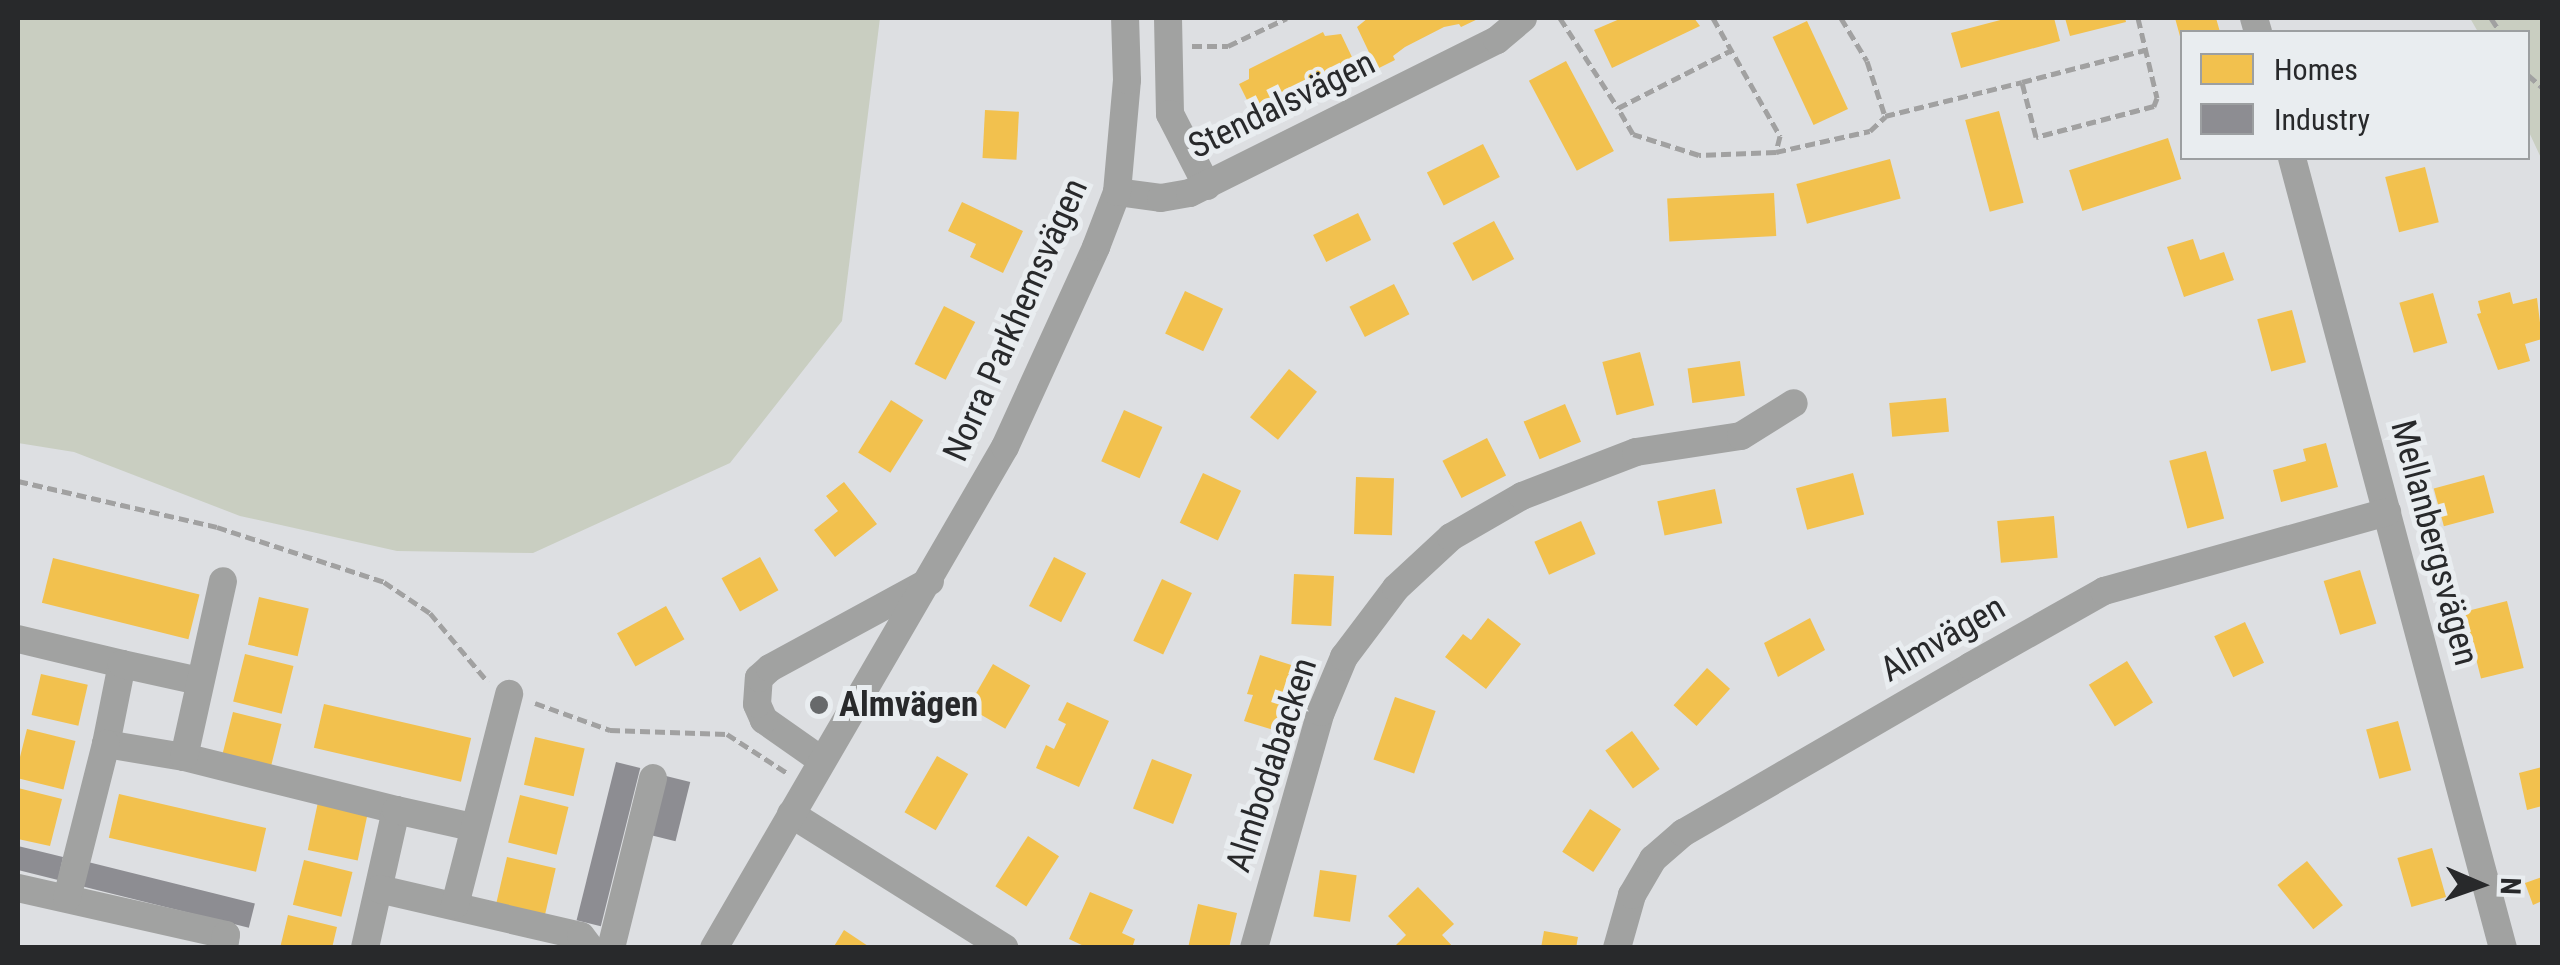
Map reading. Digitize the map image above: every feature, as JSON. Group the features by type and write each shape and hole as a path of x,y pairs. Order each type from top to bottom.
{"street":[{"name":"Norra Parkhemsvägen","path":"714,948 791,814 813,755 931,580 1005,447 1118,192 1127,80 1125,18"},
{"name":"Stendalsvägen","path":"1118,192 1161,198 1207,186 1496,40 1522,18"},
{"path":"1169,31 1170,114 1207,186"},
{"name":"Mellanbergsvägen","path":"2293,160 2503,948"},
{"name":"Almbodabacken","path":"1254,948 1321,712 1344,657 1396,588 1450,537 1522,496 1636,452 1741,436 1794,403"},
{"name":"Almvägen","path":"1617,948 1632,895 1653,859 1683,833 1942,682 2104,591 2386,512"},
{"path":"813,755 764,720 757,704 759,678 770,668 931,580"},
{"path":"184,756 222,582"},
{"path":"18,640 199,681"},
{"path":"67,898 122,664"},
{"path":"455,905 472,827 510,694"},
{"path":"106,744 184,756 472,827"},
{"path":"611,948 653,778"},
{"path":"365,948 396,810"},
{"path":"791,814 1005,948"},
{"path":"18,888 226,935 224,948"},
{"path":"379,889 581,936 590,948"}],"path":[{"path":"1169,31 1228,46 1287,18"},
{"path":"1560,18 1584,48 1633,134 1700,155 1776,152 1870,131 1885,116 2145,50"},
{"path":"1713,18 1780,136 1776,152"},
{"path":"1841,18 1867,61 1885,116"},
{"path":"2022,82 2036,137 2154,106 2157,98 2138,18"},
{"path":"1618,108 1730,51"},
{"path":"18,481 218,527 384,582 430,613 485,680 510,694 610,730 726,734 792,776 813,755"}],"shaded area":[{"path":"18,18 880,18 842,321 730,463 533,553 397,551 240,516 74,452 18,443"},
{"path":"2470,18 2542,18 2542,160 2530,134 2530,30 2477,30"}],"building: Homes":[{"path":"1368,18 1480,18 1461,27 1444,27 1405,47 1393,56 1395,60 1377,69 1357,27"},
{"path":"1622,18 1694,18 1700,26 1612,68 1594,30"},
{"path":"2008,18 2054,18 2060,41 1961,68 1951,33"},
{"path":"2065,18 2125,18 2126,22 2070,36"},
{"path":"2175,18 2216,18 2219,30 2180,30 2180,36"},
{"path":"1807,21 1848,109 1814,125 1773,37"},
{"path":"1323,32 1325,36 1341,34 1361,76 1344,84 1327,84 1288,104 1276,113 1278,117 1260,126 1239,84 1249,79 1249,69"},
{"path":"1566,61 1614,151 1577,171 1529,81"},
{"path":"985,110 1019,112 1016,160 982,158"},
{"path":"1999,111 2024,203 1990,212 1965,120"},
{"path":"2168,138 2181,179 2082,211 2069,170"},
{"path":"1483,144 1500,177 1444,206 1427,173"},
{"path":"1890,159 1901,199 1807,224 1796,184"},
{"path":"2425,167 2439,222 2399,232 2385,177"},
{"path":"1774,193 1776,236 1669,242 1667,199"},
{"path":"962,202 1023,231 1003,273 970,257 976,244 948,231"},
{"path":"1358,213 1371,240 1326,262 1313,235"},
{"path":"1494,221 1514,259 1473,281 1453,243"},
{"path":"2193,239 2200,260 2224,252 2234,280 2184,297 2167,247"},
{"path":"1394,284 1409,314 1365,337 1349,307"},
{"path":"1185,291 1223,309 1203,351 1165,334"},
{"path":"2510,292 2513,304 2537,298 2542,339 2525,344 2530,361 2498,370 2477,314 2481,313 2478,301"},
{"path":"2433,293 2447,343 2414,353 2399,303"},
{"path":"944,306 975,322 946,380 914,364"},
{"path":"2292,310 2306,362 2271,371 2257,319"},
{"path":"1640,352 1654,405 1617,415 1602,362"},
{"path":"1740,361 1745,396 1692,403 1688,368"},
{"path":"1289,369 1317,392 1278,440 1250,417"},
{"path":"1946,398 1949,432 1892,437 1889,403"},
{"path":"891,400 923,420 890,473 858,453"},
{"path":"1565,404 1581,442 1540,459 1524,422"},
{"path":"1124,410 1162,427 1140,478 1101,461"},
{"path":"1487,438 1506,475 1462,498 1442,461"},
{"path":"2326,443 2338,487 2281,502 2273,470 2306,461 2303,449"},
{"path":"2206,451 2224,519 2187,528 2169,461"},
{"path":"1203,473 1241,491 1218,541 1180,523"},
{"path":"1853,473 1864,515 1807,530 1796,488"},
{"path":"2484,475 2494,513 2444,526 2434,488"},
{"path":"1356,477 1394,478 1392,535 1354,534"},
{"path":"844,482 877,524 835,557 814,530 838,511 826,496"},
{"path":"1715,489 1722,523 1665,536 1657,501"},
{"path":"2054,516 2058,558 2001,563 1997,521"},
{"path":"1581,521 1596,554 1549,575 1534,542"},
{"path":"760,557 778,590 740,612 722,578"},
{"path":"1054,557 1086,573 1061,622 1029,606"},
{"path":"53,558 200,595 188,639 42,603"},
{"path":"2360,570 2376,624 2340,635 2324,581"},
{"path":"1294,574 1334,576 1331,626 1291,624"},
{"path":"1162,579 1192,593 1163,655 1133,641"},
{"path":"259,597 309,608 298,656 248,645"},
{"path":"2507,601 2524,668 2481,679 2464,612"},
{"path":"666,606 684,639 635,666 617,633"},
{"path":"1488,618 1521,644 1486,689 1445,657 1463,634 1471,640"},
{"path":"1810,618 1825,650 1778,677 1764,643"},
{"path":"2245,622 2264,663 2233,677 2214,636"},
{"path":"245,654 294,666 282,714 233,702"},
{"path":"1260,655 1304,669 1283,733 1244,721 1253,695 1247,694"},
{"path":"2127,661 2153,703 2115,726 2089,685"},
{"path":"993,664 1030,686 1005,729 968,707"},
{"path":"1707,668 1730,689 1697,726 1674,705"},
{"path":"41,674 88,685 78,726 32,715"},
{"path":"1395,697 1436,711 1414,773 1374,759"},
{"path":"1067,702 1109,721 1079,787 1036,768 1046,745 1054,749 1066,724 1058,720"},
{"path":"324,704 471,738 461,782 314,748"},
{"path":"233,712 282,724 270,772 221,760"},
{"path":"2398,721 2411,770 2379,779 2366,730"},
{"path":"27,729 76,741 63,790 18,778"},
{"path":"1632,731 1660,769 1633,788 1605,750"},
{"path":"535,737 585,748 574,796 524,785"},
{"path":"937,756 968,774 936,830 904,812"},
{"path":"1152,759 1192,774 1173,824 1133,808"},
{"path":"2542,767 2542,806 2527,810 2519,773"},
{"path":"18,788 62,799 50,846 18,839"},
{"path":"119,794 266,828 256,872 109,838"},
{"path":"520,795 569,807 557,855 508,843"},
{"path":"318,802 368,813 358,861 308,850"},
{"path":"1590,809 1621,829 1593,872 1562,852"},
{"path":"1028,836 1059,856 1026,906 995,886"},
{"path":"2432,848 2446,897 2411,907 2397,858"},
{"path":"507,857 556,868 545,915 496,904"},
{"path":"304,860 353,872 341,917 293,905"},
{"path":"2307,861 2343,905 2313,929 2277,885"},
{"path":"1320,870 1357,875 1350,922 1313,917"},
{"path":"2542,877 2542,901 2533,905 2525,883"},
{"path":"1418,887 1454,924 1442,935 1454,948 1396,945 1406,935 1388,916"},
{"path":"1090,892 1133,910 1122,933 1135,939 1132,948 1088,948 1069,939"},
{"path":"1198,904 1237,913 1229,948 1188,948"},
{"path":"288,915 337,927 332,948 280,948"},
{"path":"844,930 871,948 833,948"},
{"path":"1544,931 1578,937 1576,948 1541,948"}],"building: Industry":[{"path":"616,762 640,768 601,926 577,920"},
{"path":"666,776 690,782 676,841 651,835"},
{"path":"18,846 63,857 58,880 18,870"},
{"path":"88,862 255,904 249,928 82,886"}],"place":[{"name":"Almvägen","path":"819,705"}]}
